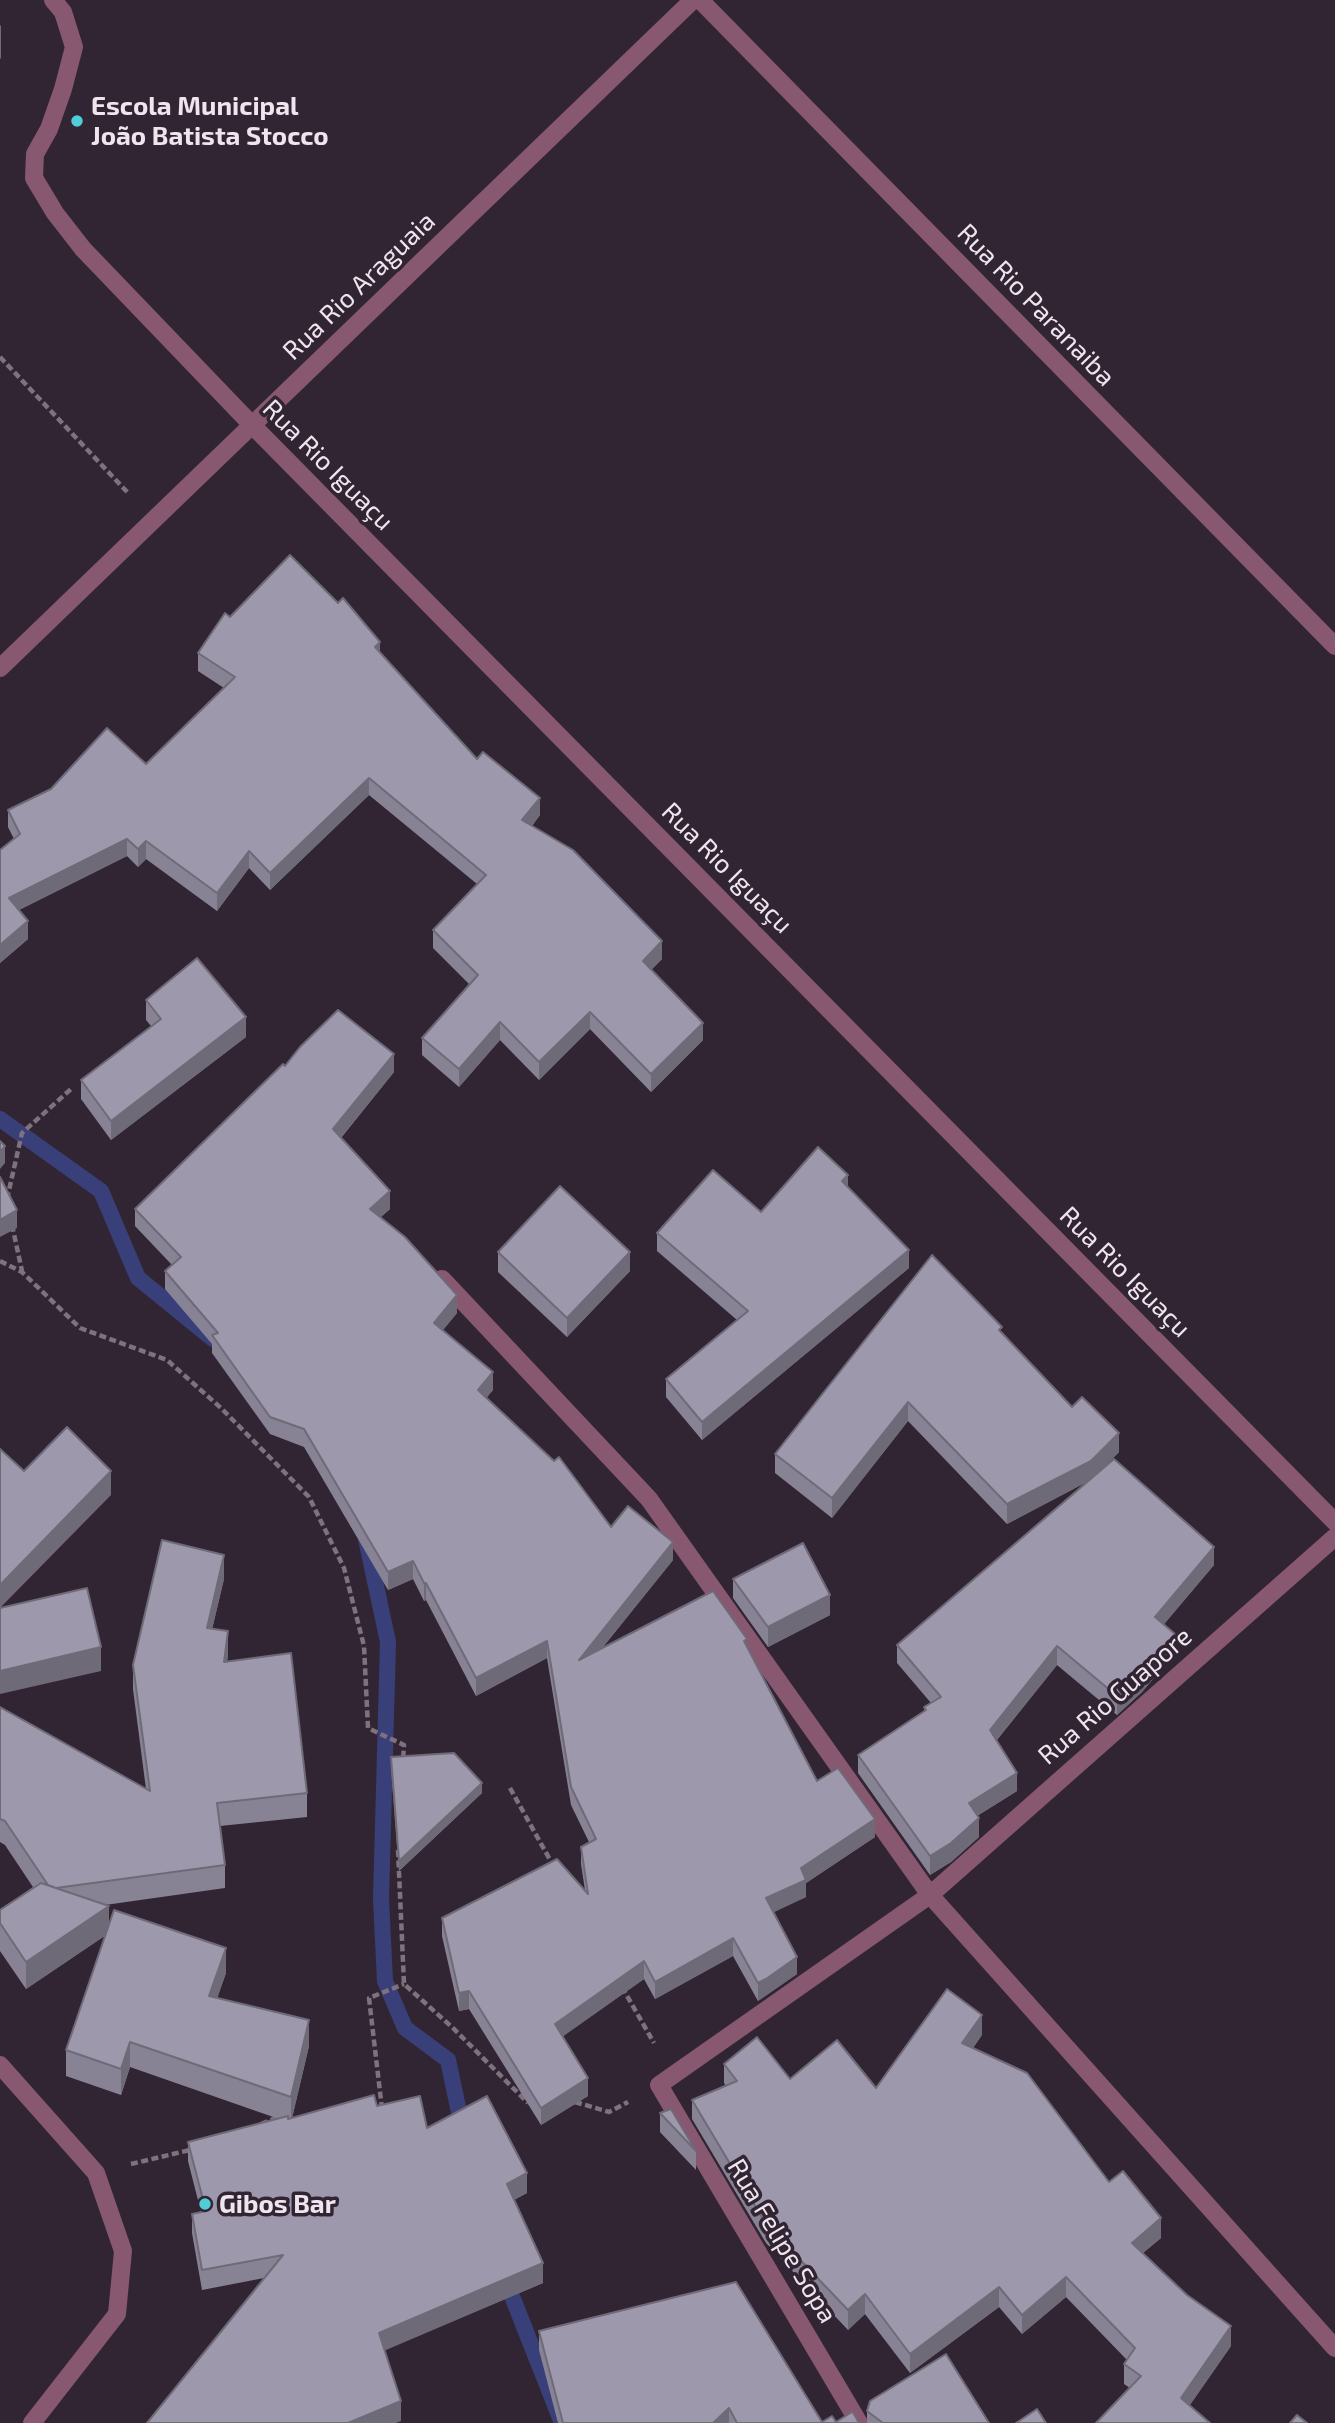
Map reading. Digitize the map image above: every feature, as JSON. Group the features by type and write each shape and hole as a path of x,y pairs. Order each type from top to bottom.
{"street":[{"name":"Rua Rio Iguaçu","path":"53,0 63,12 74,47 49,129 35,153 34,178 55,213 83,249 252,425 1335,1522"},
{"name":"Rua Rio Araguaia","path":"0,668 693,0"},
{"name":"Rua Rio Paranaiba","path":"700,0 1335,646"},
{"path":"434,1271 649,1499 930,1895 1335,2348"},
{"name":"Rua Rio Guapore","path":"667,2080 930,1895 1335,1537"},
{"path":"0,2065 96,2173 123,2251 117,2314 32,2423"},
{"name":"Rua Felipe Sopa","path":"667,2080 859,2423"}],"path":[{"path":"0,357 153,520"},
{"path":"7,1202 22,1133 71,1089"},
{"path":"9,1213 22,1272"},
{"path":"0,1261 22,1272 80,1328 167,1360 221,1408 309,1497 344,1568 364,1646 368,1728 404,1745 402,1770"},
{"path":"510,1788 556,1872"},
{"path":"398,1844 404,1984 453,2028 530,2105"},
{"path":"615,1976 667,2080"},
{"path":"383,2120 369,1998 404,1984"},
{"path":"573,2101 609,2112"},
{"path":"254,2127 278,2117"},
{"path":"96,2173 206,2146"}],"building":[{"path":"290,555 338,603 343,598 380,642 375,647 477,759 483,752 540,798 522,820 573,850 662,941 643,961 703,1023 651,1074 590,1012 539,1062 500,1022 459,1069 422,1038 478,975 433,930 486,875 369,778 270,873 249,851 217,893 146,841 138,849 127,839 9,898 28,921 0,945 0,850 20,834 8,810 51,789 107,728 146,764 235,677 198,653 225,613 230,617"},
{"path":"197,958 246,1017 111,1121 81,1080 161,1019 146,1000"},
{"path":"338,1010 394,1054 333,1129 390,1191 370,1209 405,1237 457,1295 434,1323 493,1372 478,1390 554,1461 559,1457 611,1527 628,1506 673,1542 579,1660 713,1591 747,1639 744,1641 817,1781 838,1768 875,1819 801,1868 806,1880 766,1898 797,1957 766,1979 758,1983 733,1938 655,1982 644,1961 555,2024 588,2078 541,2108 469,1991 459,1993 442,1918 557,1859 588,1894 581,1847 596,1839 571,1787 547,1641 476,1678 413,1561 388,1572 304,1429 270,1417 212,1335 218,1333 165,1271 181,1257 135,1209 283,1064 285,1066 300,1047"},
{"path":"818,1147 848,1175 842,1181 909,1250 702,1422 666,1379 748,1311 657,1233 713,1170 761,1212"},
{"path":"0,1177 17,1210 0,1220"},
{"path":"560,1186 630,1252 567,1318 498,1252"},
{"path":"932,1255 1002,1327 999,1330 1072,1407 1082,1397 1119,1433 1091,1461 1007,1504 908,1402 832,1498 775,1454"},
{"path":"67,1427 111,1471 0,1585 0,1449 24,1471"},
{"path":"1114,1459 1214,1547 1155,1617 1175,1634 1142,1674 1117,1696 1057,1646 990,1730 1017,1773 969,1803 979,1818 951,1843 930,1856 858,1755 941,1697 897,1645"},
{"path":"162,1540 224,1555 207,1628 228,1631 224,1662 291,1653 307,1793 217,1803 225,1865 56,1888 48,1885 5,1821 0,1819 0,1707 150,1791 133,1665"},
{"path":"803,1543 830,1595 768,1627 733,1579"},
{"path":"87,1588 101,1647 0,1671 0,1608"},
{"path":"454,1753 482,1783 399,1861 391,1757"},
{"path":"41,1883 109,1906 26,1962 0,1923 0,1910"},
{"path":"114,1910 226,1948 209,1996 309,2020 291,2097 130,2042 121,2069 66,2050"},
{"path":"947,1989 982,2015 962,2043 1027,2073 1109,2182 1123,2171 1161,2218 1132,2243 1187,2295 1231,2326 1181,2398 1210,2423 1096,2423 1141,2376 1124,2364 1135,2348 1066,2277 1022,2315 999,2287 910,2354 865,2294 848,2310 766,2224 692,2100 737,2081 724,2064 757,2037 790,2079 837,2040 876,2088"},
{"path":"374,2095 377,2106 420,2096 427,2128 487,2096 527,2173 507,2184 543,2263 379,2333 401,2401 348,2423 147,2423 283,2255 202,2270 192,2214 206,2211 188,2142 288,2116 288,2119"},
{"path":"671,2109 696,2151 660,2113"},
{"path":"736,2282 822,2422 832,2416 836,2422 852,2412 859,2423 737,2423 729,2408 713,2423 563,2423 539,2331"},
{"path":"946,2354 989,2423 883,2423 867,2411 870,2401"},
{"path":"1037,2409 1046,2423 1016,2423"},
{"path":"1297,2415 1307,2423 1290,2423"}],"waterway":[{"path":"0,1119 101,1191 138,1278 213,1339"},
{"path":"366,1539 388,1642 381,1899 385,1981 405,2028 448,2060 463,2131"},
{"path":"504,2276 562,2423"}],"place":[{"name":"Escola Municipal João Batista Stocco","path":"77,121"},
{"name":"Gibos Bar","path":"205,2204"}]}
